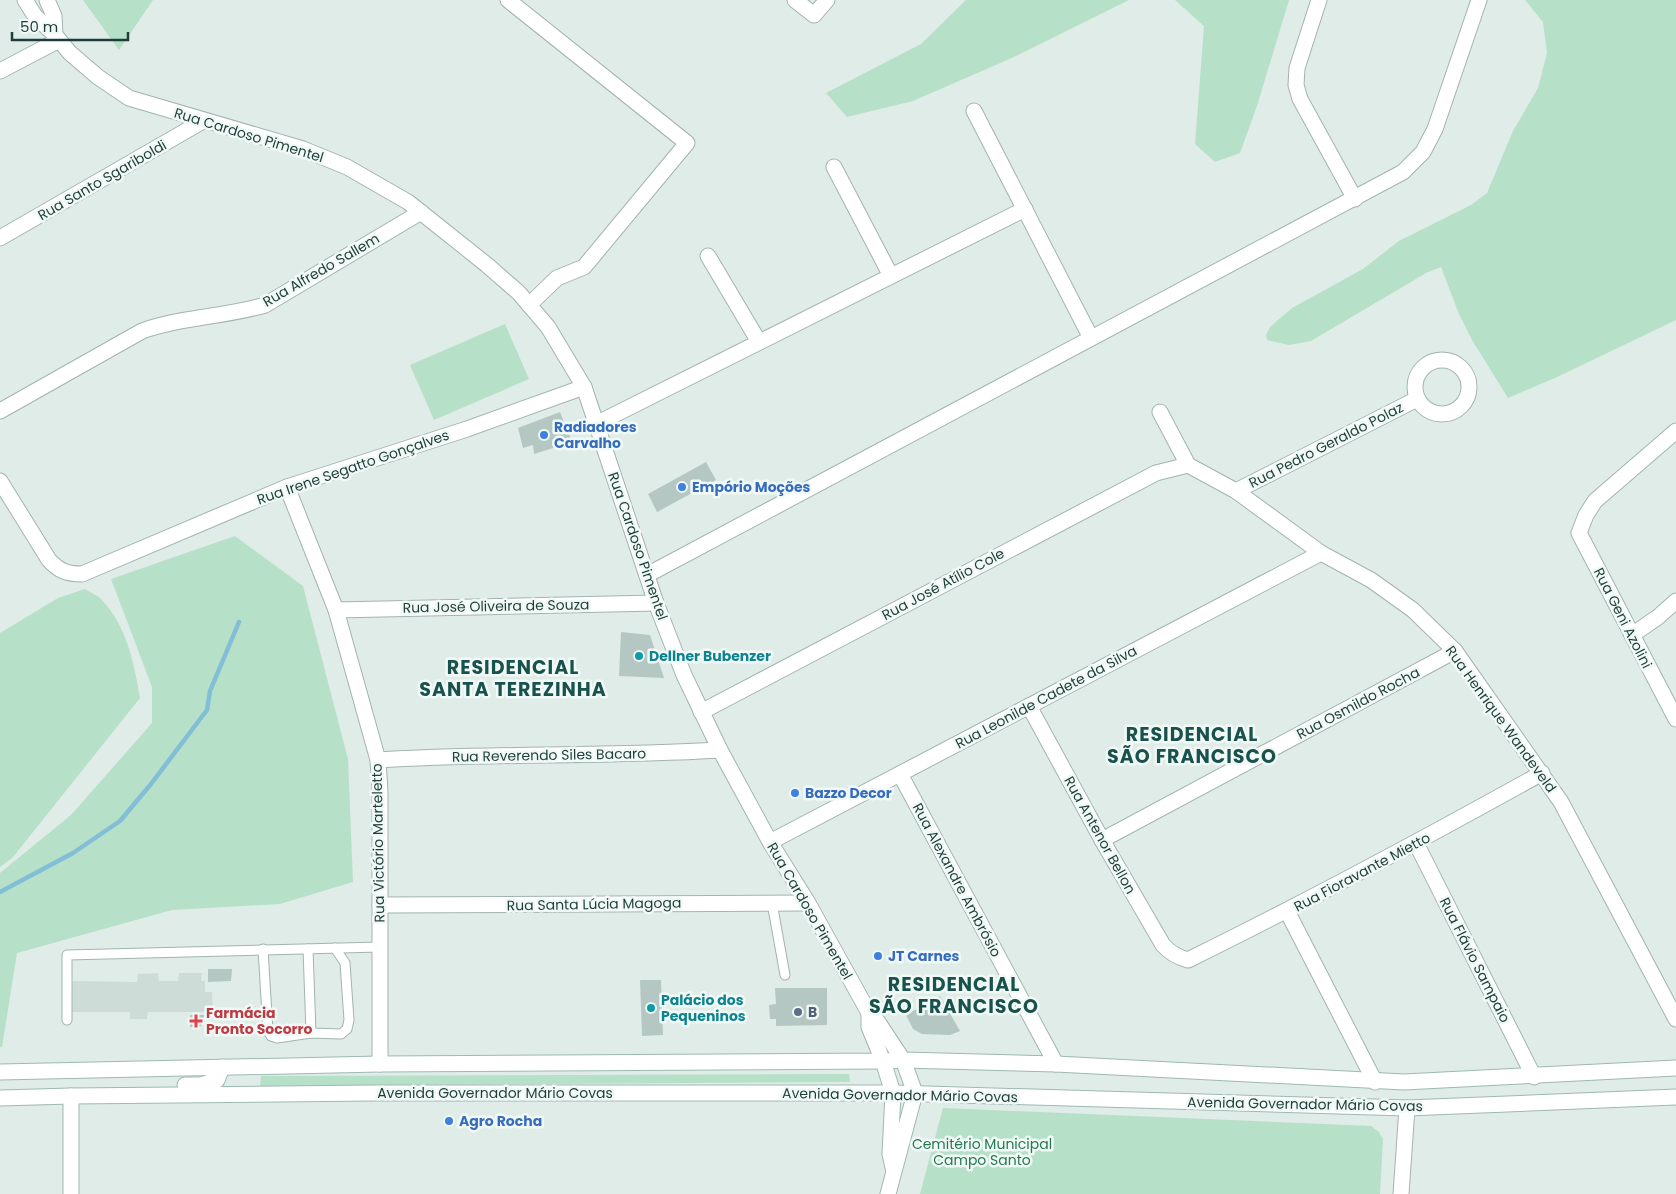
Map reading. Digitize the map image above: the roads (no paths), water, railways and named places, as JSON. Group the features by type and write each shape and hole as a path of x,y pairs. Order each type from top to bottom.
{"street":[{"name":"Rua Cardoso Pimentel","path":"25,0 35,16 70,53 98,78 130,98 303,149 347,168 408,202 487,265 519,294 548,327 584,387 656,603 684,675 701,712 770,842 808,903 869,1013 878,1022 904,1060 915,1093 888,1194"},
{"path":"0,71 57,38 54,16 48,0"},
{"path":"508,0 688,144 584,267 557,278 529,305"},
{"path":"795,0 814,15 827,0"},
{"path":"1319,0 1297,68 1296,85 1300,98 1355,199"},
{"path":"647,575 1403,172 1423,152 1435,130 1479,0"},
{"path":"974,111 1091,338"},
{"name":"Rua Santo Sgariboldi","path":"0,238 204,121"},
{"path":"834,167 891,276"},
{"path":"596,424 1024,209"},
{"name":"Rua Alfredo Sallem","path":"0,411 142,331 160,324 248,310 265,305 421,212"},
{"path":"708,256 759,342"},
{"name":"Rua Irene Segatto Gonçalves","path":"0,481 48,560 58,569 70,574 82,574 287,487 467,429 584,387"},
{"name":"Rua Pedro Geraldo Polaz","path":"1236,491 1417,399"},
{"path":"1160,412 1188,465"},
{"name":"Rua Geni Azolini","path":"1676,432 1595,501 1586,515 1579,533 1676,719"},
{"name":"Rua Henrique Wandeveld","path":"1188,465 1236,491 1322,553 1371,580 1413,610 1455,651 1561,802 1676,1019"},
{"name":"Rua José Atílio Cole","path":"701,712 1156,473 1188,465"},
{"name":"Rua Victório Marteletto","path":"287,487 336,610 378,760 380,792 380,1064"},
{"name":"Rua Leonilde Cadete da Silva","path":"770,842 1322,553"},
{"path":"1632,635 1658,617 1676,601"},
{"name":"Rua José Oliveira de Souza","path":"336,610 656,603"},
{"name":"Rua Osmildo Rocha","path":"1102,840 1455,651"},
{"name":"Rua Antenor Bellon","path":"1029,706 1102,840 1163,945 1178,957"},
{"name":"Rua Reverendo Siles Bacaro","path":"378,760 426,757 662,754 720,750"},
{"name":"Rua Fioravante Mietto","path":"1178,957 1188,960 1287,911 1416,843 1542,773"},
{"name":"Rua Alexandre Ambrósio","path":"900,774 1056,1064"},
{"name":"Rua Flávio Sampaio","path":"1416,843 1534,1077"},
{"name":"Rua Santa Lúcia Magoga","path":"380,906 808,903"},
{"path":"1287,911 1375,1082"},
{"name":"Rua Cardoso Pimentel","path":"869,1013 869,1027 893,1093 890,1154 894,1172"},
{"name":"Avenida Governador Mário Covas","path":"0,1072 380,1064 882,1062 904,1060 1056,1064 1404,1082 1534,1077 1676,1068"},
{"name":"Avenida Governador Mário Covas","path":"124,1095 136,1086 201,1085 213,1082 217,1080 222,1067"},
{"name":"Avenida Governador Mário Covas","path":"0,1098 374,1093 915,1093 1407,1108 1676,1098"},
{"path":"71,1096 71,1194"},
{"path":"1401,1194 1407,1108"}],"lane":[{"path":"772,903 785,975"},
{"path":"67,1020 67,956 380,947"},
{"path":"263,949 268,1031 271,1036 277,1038 310,1033 341,1034 347,1029 349,1020 345,963 335,948"},
{"path":"308,949 310,1033"}],"waterway":[{"path":"0,892 73,853 120,821 151,784 207,710 210,691 239,622"}],"place":[{"name":"Radiadores Carvalho","path":"544,435"},
{"name":"Empório Moções","path":"682,487"},
{"name":"Dellner Bubenzer","path":"639,656"},
{"name":"Bazzo Decor","path":"795,793"},
{"name":"JT Carnes","path":"878,956"},
{"name":"Palácio dos Pequeninos","path":"651,1008"},
{"name":"B","path":"798,1012"},
{"name":"Farmácia Pronto Socorro","path":"196,1021"},
{"name":"Agro Rocha","path":"449,1121"}],"district":[{"name":"RESIDENCIAL SANTA TEREZINHA","path":"513,678"},
{"name":"RESIDENCIAL SÃO FRANCISCO","path":"1192,745"},
{"name":"RESIDENCIAL SÃO FRANCISCO","path":"954,995"}],"park label":[{"name":"Cemitério Municipal Campo Santo","path":"982,1152"}]}
